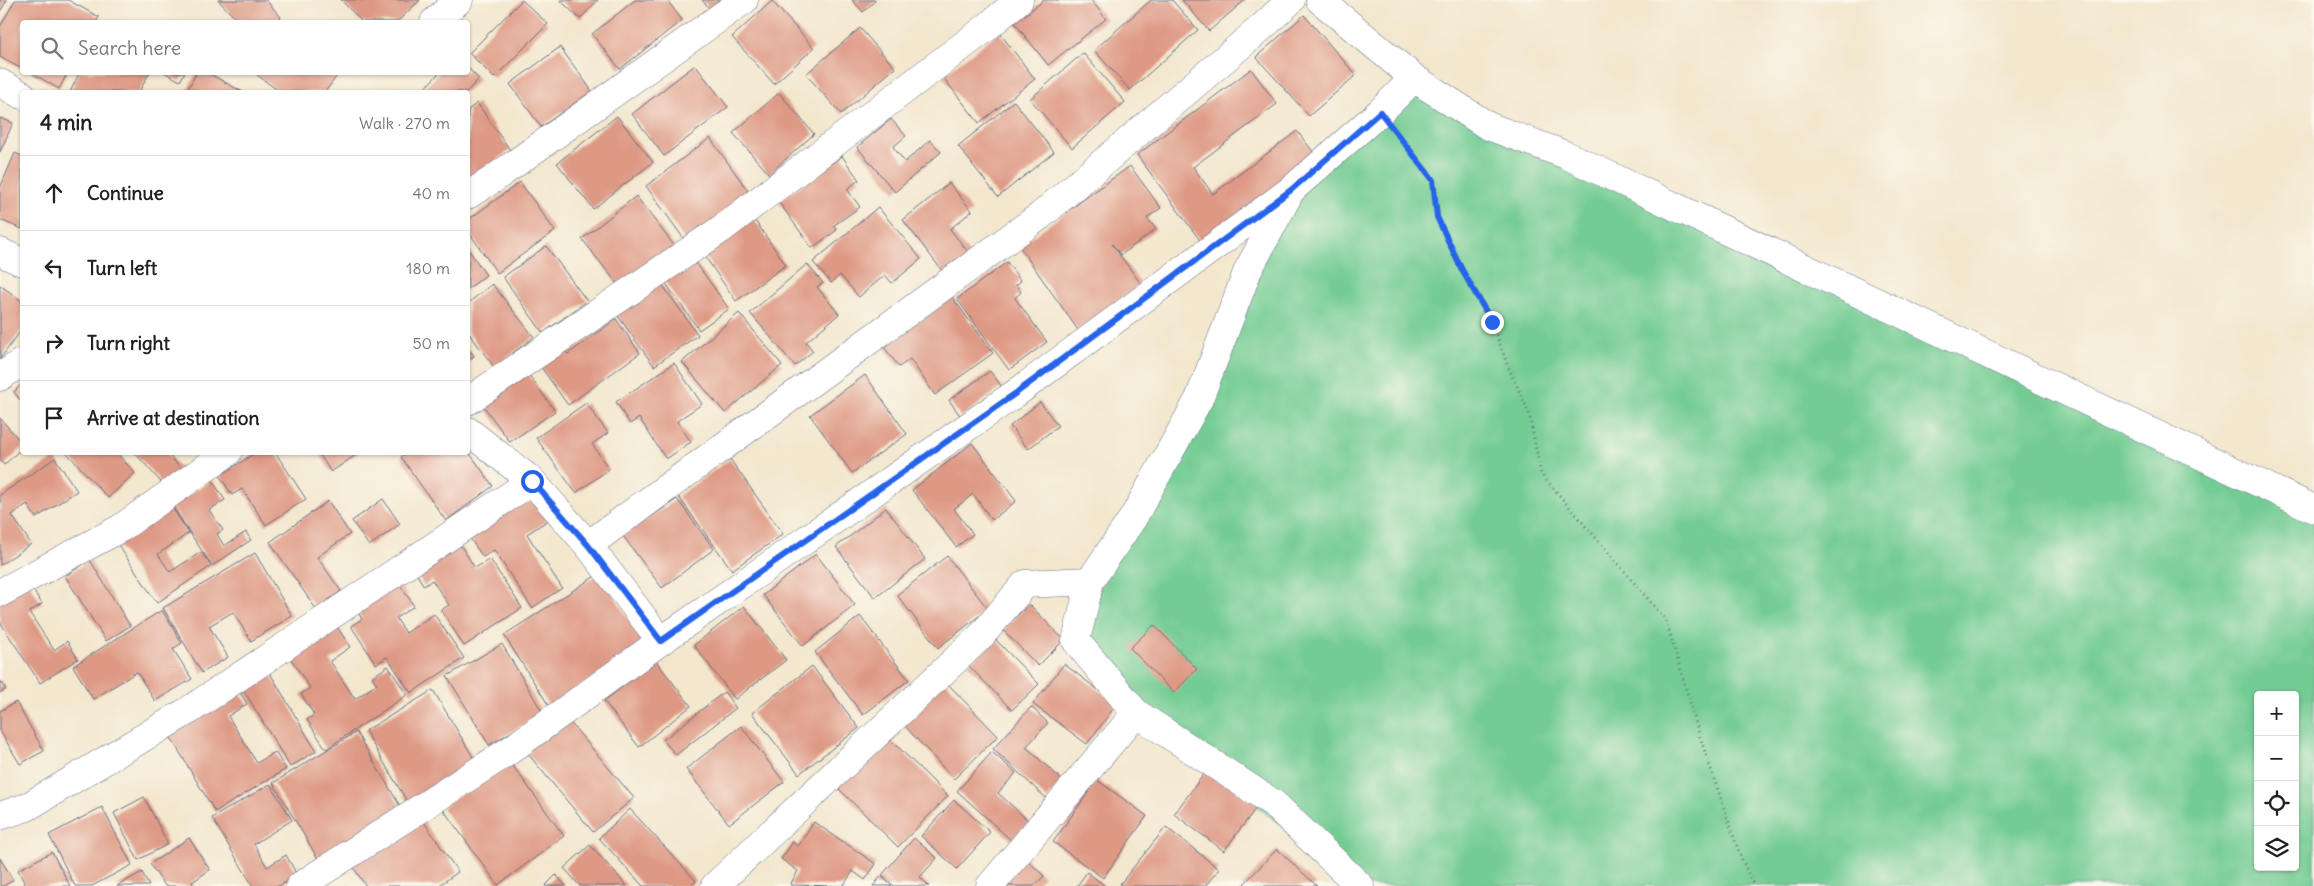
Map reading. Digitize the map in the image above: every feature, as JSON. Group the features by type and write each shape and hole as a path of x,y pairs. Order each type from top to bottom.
{"street":[{"path":"436,20 459,0"},
{"path":"470,194 744,0"},
{"path":"470,400 720,230 986,28 1020,0"},
{"path":"588,545 1040,216 1261,28 1291,0"},
{"path":"1320,0 1414,78 1488,126 1566,155 2314,509"},
{"path":"300,886 509,751 661,641 1016,393 1291,190 1380,112 1414,78"},
{"path":"0,83 20,93"},
{"path":"1291,190 1248,270 1199,399 1133,518 1090,581 1076,642 1136,712 1274,803 1360,886"},
{"path":"0,252 20,261"},
{"path":"0,377 20,363"},
{"path":"470,433 532,481 588,545 661,641"},
{"path":"0,593 121,528 224,455"},
{"path":"0,816 27,807 188,711 532,481"},
{"path":"715,886 981,636 1025,584 1090,581"},
{"path":"990,886 1136,712"}],"path":[{"path":"1380,112 1433,180 1437,217 1462,270 1492,322 1507,364 1530,413 1541,474 1666,620 1700,737 1741,858 1754,886"}],"green space":[{"path":"1414,78 2314,509 2314,886 1360,886 1136,713 1076,641 1291,190"}],"building":[{"path":"0,0 7,0 0,12"},
{"path":"15,0 68,0 99,17 97,20 20,20 20,68 0,57 0,27"},
{"path":"218,0 266,0 281,17 277,20 237,20"},
{"path":"341,0 420,0 399,20 360,20"},
{"path":"522,0 548,24 494,78 470,52"},
{"path":"560,0 598,0 580,19"},
{"path":"635,0 667,0 682,20 620,69 592,34"},
{"path":"702,0 725,0 713,12"},
{"path":"852,0 876,0 863,12"},
{"path":"1044,0 1091,0 1106,19 1048,65 1015,23"},
{"path":"1151,0 1172,0 1198,30 1130,90 1094,50"},
{"path":"1182,0 1245,0 1209,31"},
{"path":"772,1 814,48 774,84 732,37"},
{"path":"1304,15 1356,75 1309,116 1256,57"},
{"path":"860,28 895,68 841,114 806,74"},
{"path":"999,32 1035,79 979,123 942,76"},
{"path":"560,47 592,91 541,127 510,84"},
{"path":"1083,53 1125,102 1072,148 1030,99"},
{"path":"695,65 728,107 664,156 632,114"},
{"path":"1251,69 1277,104 1193,167 1213,194 1297,131 1317,157 1202,243 1137,155"},
{"path":"470,70 479,79 468,90 423,90 437,75 470,75"},
{"path":"35,75 66,75 59,89"},
{"path":"78,75 148,75 140,90 71,90"},
{"path":"169,75 183,75 180,81"},
{"path":"195,75 212,75 239,90 187,90"},
{"path":"257,75 338,75 326,90 277,90"},
{"path":"779,93 814,134 769,174 733,133"},
{"path":"1014,101 1054,152 998,197 958,146"},
{"path":"477,103 510,150 470,180 470,108"},
{"path":"617,116 653,162 593,209 557,163"},
{"path":"0,118 13,123 0,152"},
{"path":"891,119 906,136 893,147 905,162 930,140 941,152 895,192 857,147"},
{"path":"710,138 754,199 689,246 646,186"},
{"path":"15,153 20,155 20,228 0,220 0,188"},
{"path":"842,156 859,180 847,189 860,207 833,226 837,230 812,248 778,201"},
{"path":"1130,166 1161,208 1147,218 1156,229 1121,255 1112,244 1141,284 1078,330 1019,246"},
{"path":"520,182 555,231 497,273 470,234 470,219"},
{"path":"949,183 972,211 950,229 972,257 947,277 903,220"},
{"path":"636,196 676,248 622,290 582,239"},
{"path":"878,207 921,259 892,283 885,275 859,297 840,275 831,283 813,262"},
{"path":"751,215 786,265 736,301 701,251"},
{"path":"546,246 587,301 543,333 503,277"},
{"path":"470,252 486,275 470,287"},
{"path":"692,257 729,309 699,330 662,278"},
{"path":"1007,262 1021,281 1016,285 1021,292 1015,298 1047,342 1009,370 957,299"},
{"path":"807,264 823,283 817,287 839,314 806,342 813,351 795,366 750,313"},
{"path":"659,280 698,335 654,366 615,312"},
{"path":"492,284 534,337 494,367 470,335 470,301"},
{"path":"0,285 20,300 20,332 0,359"},
{"path":"950,294 993,353 935,395 910,359 899,367 881,343"},
{"path":"739,313 782,365 725,413 682,362"},
{"path":"616,319 640,353 568,405 538,363 562,346 568,354"},
{"path":"470,351 474,356 470,360"},
{"path":"674,363 702,404 677,421 691,442 666,459 639,418 630,424 616,402"},
{"path":"523,367 555,411 510,442 479,400"},
{"path":"990,371 1002,387 961,417 949,400"},
{"path":"865,375 907,434 852,473 810,415"},
{"path":"20,386 20,400 14,392"},
{"path":"1040,402 1058,426 1028,449 1010,426"},
{"path":"586,403 608,433 592,444 609,469 576,493 536,438"},
{"path":"0,418 20,441 20,450 4,465 0,460"},
{"path":"972,443 1016,501 992,520 973,494 954,509 973,534 956,547 912,490"},
{"path":"470,453 493,486 446,521 401,457 403,455 470,455"},
{"path":"69,455 119,455 135,473 108,498"},
{"path":"137,455 169,455 187,475 169,491"},
{"path":"252,455 277,455 306,499 266,525 242,489 232,495 220,476"},
{"path":"320,455 356,455 331,472"},
{"path":"55,458 77,491 36,518 27,504 12,515 31,544 0,565 0,495"},
{"path":"730,459 783,534 732,570 678,496"},
{"path":"212,480 225,500 209,510 223,530 217,534 224,546 246,532 251,540 212,566 172,506"},
{"path":"534,494 550,519 527,534 562,588 532,608 494,550 483,557 469,537"},
{"path":"383,499 400,524 369,546 352,521"},
{"path":"677,499 714,549 662,588 623,536"},
{"path":"328,501 350,534 317,557 341,591 316,609 270,542"},
{"path":"171,506 189,533 158,554 170,572 201,552 211,566 157,603 117,543"},
{"path":"886,508 925,559 875,598 836,547"},
{"path":"458,541 475,568 490,559 522,608 464,646 441,610 449,605 432,580 424,586 414,570"},
{"path":"255,553 292,616 251,641 233,612 209,626 228,657 202,673 163,608"},
{"path":"816,554 855,605 803,646 763,595"},
{"path":"947,556 988,609 938,648 897,595"},
{"path":"90,560 130,626 106,641 65,576"},
{"path":"600,573 645,645 549,706 504,635"},
{"path":"398,582 414,606 396,618 406,633 434,614 464,658 411,693 387,657 376,664 351,626 362,619 356,609"},
{"path":"29,583 42,604 29,612 54,650 67,641 78,659 40,683 0,622 0,602"},
{"path":"1029,604 1064,640 1038,666 1003,630"},
{"path":"744,606 786,660 735,699 694,645"},
{"path":"162,610 182,643 173,649 192,679 155,701 137,672 93,699 73,666"},
{"path":"860,616 909,680 863,715 815,652"},
{"path":"336,625 350,647 330,661 355,699 377,684 372,677 388,666 407,695 326,749 307,720 314,715 301,694 310,688 289,656"},
{"path":"1154,625 1197,669 1174,693 1130,648"},
{"path":"995,639 1039,684 1012,710 968,665"},
{"path":"502,644 543,713 489,745 447,676"},
{"path":"656,661 691,706 639,747 604,701"},
{"path":"1064,664 1117,704 1087,744 1033,704"},
{"path":"812,666 859,728 799,774 752,713"},
{"path":"267,668 316,751 290,767 240,684"},
{"path":"0,680 6,689 0,693"},
{"path":"945,681 998,736 954,779 902,723"},
{"path":"238,689 247,704 228,716 257,763 275,752 286,769 215,812 167,731"},
{"path":"433,690 476,762 408,803 365,731"},
{"path":"724,692 736,708 676,755 663,740"},
{"path":"16,702 44,751 20,764 0,731 0,711"},
{"path":"1031,707 1048,723 1026,747 1063,781 1047,799 993,749"},
{"path":"563,714 634,798 593,832 523,748"},
{"path":"741,726 784,782 729,824 686,769"},
{"path":"356,732 403,811 320,862 273,783"},
{"path":"887,736 948,796 898,847 837,787"},
{"path":"992,752 1016,773 998,793 1030,822 1012,841 957,791"},
{"path":"508,759 564,836 498,885 442,808"},
{"path":"1210,766 1259,804 1224,851 1174,814"},
{"path":"1097,780 1147,816 1103,878 1053,842"},
{"path":"270,784 292,820 254,844 267,867 286,855 297,875 279,886 253,886 212,818"},
{"path":"144,797 168,844 138,860 114,813"},
{"path":"954,800 990,832 957,869 921,836"},
{"path":"102,807 132,865 92,886 75,886 49,835"},
{"path":"630,809 696,881 690,886 643,886 599,838"},
{"path":"420,816 458,872 438,886 366,886 351,864"},
{"path":"814,822 876,864 865,880 853,871 843,886 790,885 798,871 781,859 793,842 798,846"},
{"path":"1166,827 1219,869 1205,886 1123,886 1120,884"},
{"path":"189,838 210,870 192,882 194,886 165,886 150,864"},
{"path":"914,838 937,858 920,877 929,886 894,886 882,875"},
{"path":"590,845 627,886 580,886 564,868"},
{"path":"1277,849 1317,886 1242,886"},
{"path":"52,852 70,886 26,886 18,870"},
{"path":"1024,857 1044,876 1034,886 997,886"},
{"path":"0,858 13,880 4,886 0,886"},
{"path":"142,872 149,886 117,886"},
{"path":"1087,872 1105,886 1077,886"},
{"path":"556,875 566,886 545,886"},
{"path":"881,876 892,886 873,886"}],"route":[{"path":"532,481 588,545 661,641 1016,393 1291,190 1380,112 1433,180 1437,217 1462,270 1492,322"}]}
